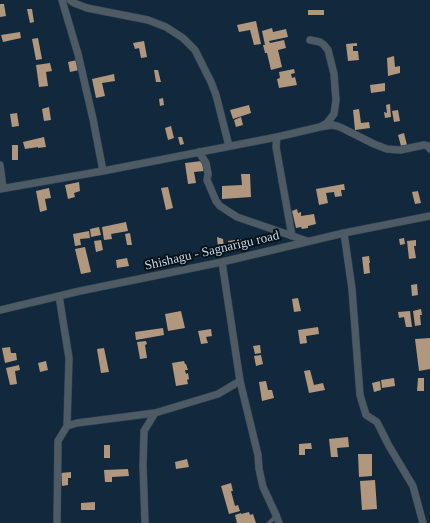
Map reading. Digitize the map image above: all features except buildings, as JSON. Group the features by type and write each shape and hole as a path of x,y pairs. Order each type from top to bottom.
{"street":[{"path":"62,0 78,54 103,171"},
{"path":"70,0 86,8 148,20 183,38 195,50 211,82 229,146"},
{"path":"310,40 320,42 328,50 336,88 334,114 320,127"},
{"path":"0,165 2,189 103,171 332,125 387,149 400,150 424,145 428,146 430,149"},
{"path":"277,137 276,147 292,236"},
{"path":"199,152 206,163 208,174 207,180 216,201 220,206 237,217 308,242"},
{"name":"Shishagu - Sagnarigu road","path":"0,310 59,296 222,262 344,233 430,216"},
{"path":"344,233 352,288 360,394 366,415 378,422 389,446 413,486 423,523"},
{"path":"222,262 240,381 256,448 263,487 279,523"},
{"path":"57,523 58,441 66,426 69,358 59,296"},
{"path":"66,426 77,423 155,413 218,394 240,381"},
{"path":"145,523 143,465 144,431 155,413"}],"lane":[{"path":"269,523 276,515"}]}
